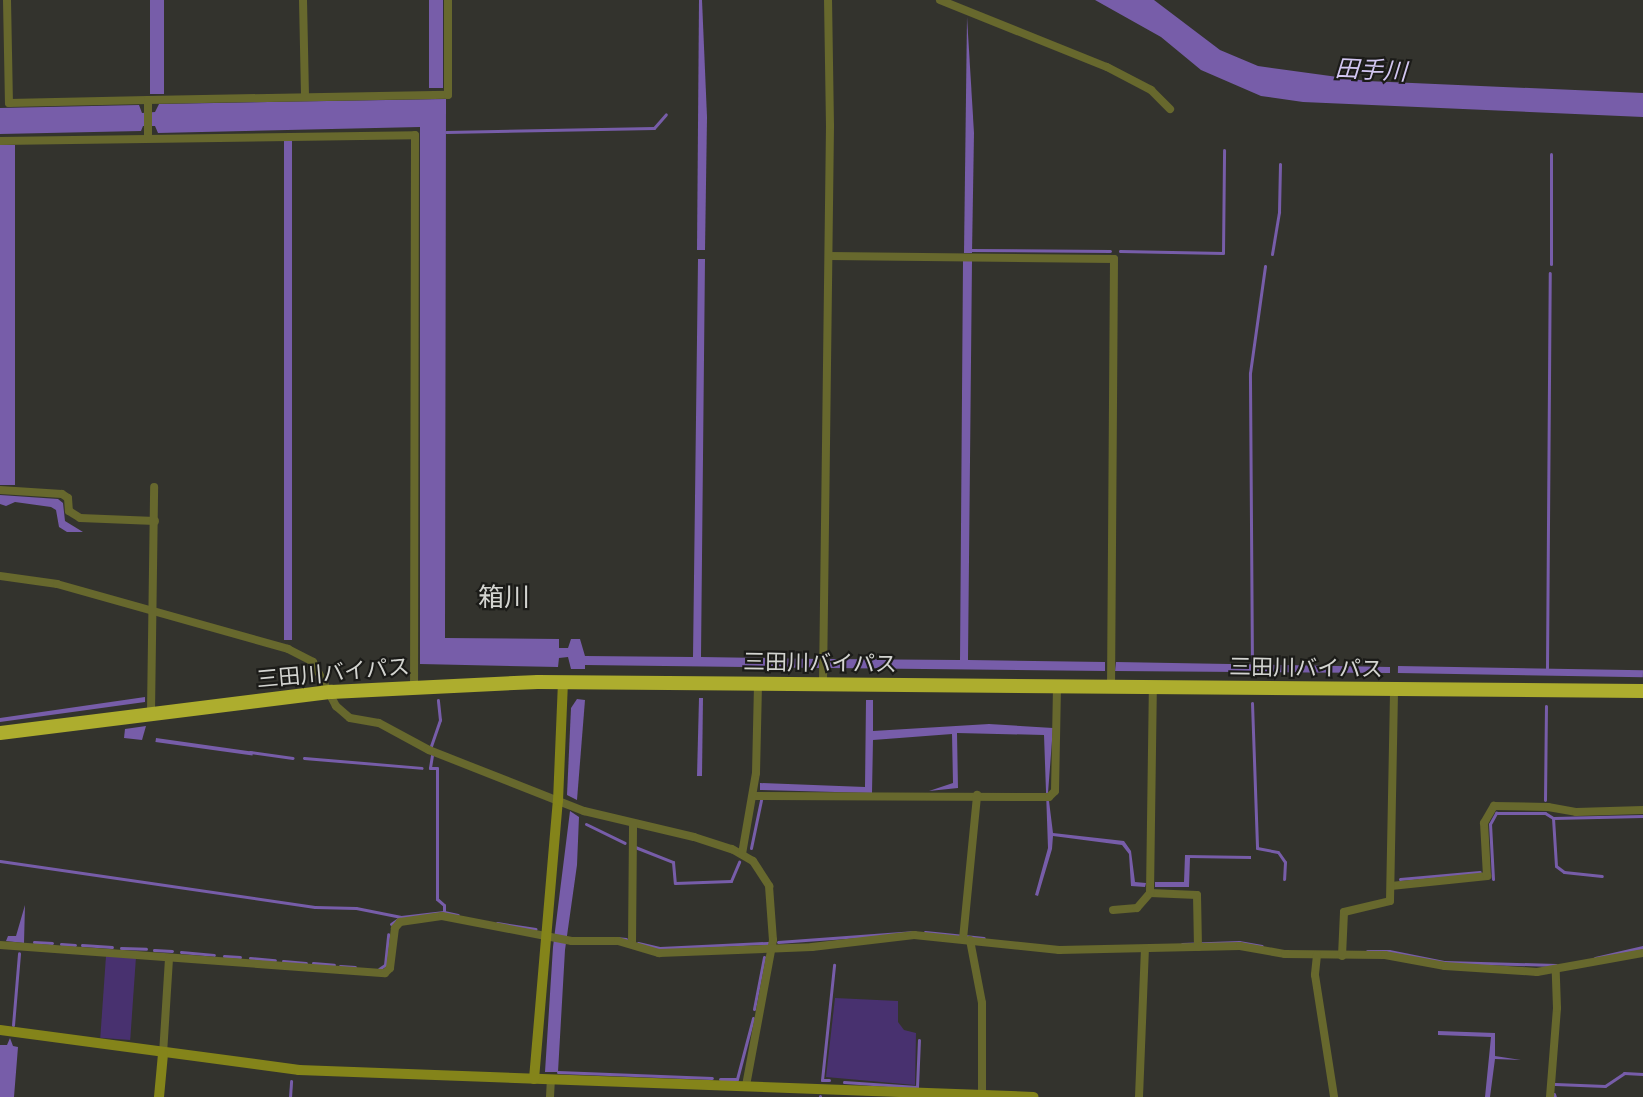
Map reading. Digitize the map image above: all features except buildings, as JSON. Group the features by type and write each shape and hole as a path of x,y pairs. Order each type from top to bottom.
{"highway":[{"name":"三田川バイパス","path":"0,733 150,712 331,692 563,682 1643,692"}],"street":[{"path":"7,0 4,103 447,95 448,0"},
{"path":"303,0 305,97"},
{"path":"823,683 828,256 828,0"},
{"path":"940,0 1107,67 1151,90 1170,109"},
{"path":"148,100 148,138"},
{"path":"0,141 415,135 414,687"},
{"path":"828,256 1114,260 1111,687"},
{"path":"150,712 154,611 154,487"},
{"path":"0,490 63,494 68,498 69,512 80,518 155,521"},
{"path":"0,576 36,579 305,656 313,662 342,714 350,718 380,723 429,750 558,801 742,854 763,871 769,886 772,948 746,1085"},
{"path":"534,1079 558,801 563,682"},
{"path":"742,854 753,796 758,683"},
{"path":"753,796 865,799 978,795 1046,797 1055,791 1057,687"},
{"path":"1113,910 1137,908 1150,893 1154,687"},
{"path":"1342,952 1344,912 1387,905 1392,886 1394,690"},
{"path":"978,795 966,937 982,1003 982,1095"},
{"path":"1392,886 1487,876 1484,823 1494,806 1548,807 1576,812 1643,810"},
{"path":"632,944 633,823"},
{"path":"1150,893 1197,895 1198,943"},
{"path":"0,945 385,973 390,968 394,928 408,919 442,916 569,940 632,944 658,953 772,948 914,935 966,937 1022,948 1144,950 1198,943 1240,945 1317,955 1342,952 1385,955 1445,966 1556,971 1643,953"},
{"path":"1139,1097 1144,950"},
{"path":"1317,955 1315,975 1334,1097"},
{"path":"159,1097 169,958"},
{"path":"1550,1097 1557,1008 1556,971"},
{"path":"0,1030 163,1054 299,1070 746,1085 830,1093 1034,1097"},
{"path":"550,1097 552,1079"}],"shaded area":[{"path":"150,0 164,0 164,94 150,94"},
{"path":"429,0 443,0 443,88 429,88"},
{"path":"699,0 702,0 707,117 705,250 697,250"},
{"path":"1095,0 1154,0 1220,50 1258,66 1367,81 1643,93 1643,117 1303,102 1261,96 1201,70 1161,37"},
{"path":"967,17 974,133 972,253 964,253"},
{"path":"446,99 445,638 559,639 559,648 568,648 571,639 580,639 585,656 693,657 698,259 705,259 701,657 819,659 819,668 585,665 585,669 571,669 568,657 559,658 558,667 420,664 420,127 158,133 155,126 143,126 141,131 0,134 0,108 139,105 142,113 155,112 159,104"},
{"path":"284,141 292,141 292,640 284,640"},
{"path":"0,145 15,145 15,485 0,485"},
{"path":"963,261 972,261 968,660 1105,662 1105,671 830,668 830,659 960,660"},
{"path":"0,495 58,499 63,503 65,521 83,532 67,532 59,527 56,510 51,507 15,502 6,506 0,504"},
{"path":"1116,662 1390,667 1390,673 1115,671"},
{"path":"1398,666 1643,670 1643,677 1398,673"},
{"path":"145,697 145,702 0,722 0,718"},
{"path":"699,698 703,698 702,776 697,776"},
{"path":"577,699 585,700 577,800 567,795 571,708"},
{"path":"866,700 873,700 873,731 989,724 1053,728 1048,793 1053,833 1124,841 1131,851 1135,882 1146,883 1145,887 1131,886 1129,854 1122,845 1053,836 1052,849 1038,896 1035,895 1048,848 1044,735 957,733 958,788 929,791 953,783 952,734 873,740 872,793 760,790 760,783 865,787"},
{"path":"146,726 142,740 124,738 125,729"},
{"path":"156,738 253,752 252,756 155,742"},
{"path":"570,811 579,817 577,865 565,950 558,1072 545,1072 553,947"},
{"path":"1185,855 1251,856 1251,859 1190,858 1189,887 1155,887 1155,882 1184,882"},
{"path":"25,905 24,943 6,941 8,936 16,936"},
{"path":"106,956 136,958 130,1040 100,1038"},
{"path":"835,998 898,1001 898,1022 904,1030 916,1033 915,1085 826,1077"},
{"path":"1438,1031 1495,1033 1495,1056 1521,1060 1495,1059 1490,1097 1485,1097 1491,1037 1438,1035"},
{"path":"10,1038 13,1046 18,1047 14,1097 0,1097 0,1045 7,1045"}],"waterway":[{"path":"446,132 654,128 666,114"},
{"path":"1120,251 1223,253 1224,150"},
{"path":"1551,154 1551,264"},
{"path":"1272,254 1279,212 1280,164"},
{"path":"970,250 1110,251"},
{"path":"1252,668 1250,373 1265,266"},
{"path":"1547,668 1550,273"},
{"path":"431,746 440,720 438,700"},
{"path":"1252,703 1257,848 1278,852 1285,862 1284,879"},
{"path":"1545,800 1546,706"},
{"path":"250,752 293,758"},
{"path":"432,755 430,768 437,768 437,899 444,905 444,912"},
{"path":"304,758 422,768"},
{"path":"751,848 761,800"},
{"path":"1493,879 1490,824 1496,813 1545,813 1553,818 1643,816"},
{"path":"1553,818 1556,866 1564,872 1602,876"},
{"path":"586,824 625,843"},
{"path":"635,847 673,862 675,883 731,881 739,862"},
{"path":"0,861 315,907 356,908 401,917 444,912 458,915"},
{"path":"1400,879 1480,872"},
{"path":"391,924 401,917"},
{"path":"497,923 536,929"},
{"path":"778,942 915,932"},
{"path":"925,932 984,938"},
{"path":"379,969 385,965 388,934"},
{"path":"616,938 626,939"},
{"path":"34,942 52,943"},
{"path":"1182,944 1239,942 1262,946"},
{"path":"638,943 660,948 768,943"},
{"path":"61,944 75,945"},
{"path":"82,945 112,947"},
{"path":"1595,958 1643,947"},
{"path":"121,948 146,949"},
{"path":"154,950 172,951"},
{"path":"1367,951 1389,951 1444,962 1556,965"},
{"path":"181,952 214,955"},
{"path":"13,1025 19,953"},
{"path":"224,956 240,957"},
{"path":"754,1009 764,957"},
{"path":"250,958 275,960"},
{"path":"283,961 306,963"},
{"path":"313,963 334,965"},
{"path":"829,1080 822,1080 834,965"},
{"path":"340,966 355,967"},
{"path":"720,1079 737,1079 753,1018"},
{"path":"844,1082 917,1087 919,1040"},
{"path":"558,1072 712,1078"},
{"path":"1555,1084 1605,1086 1624,1073 1643,1074"},
{"path":"290,1097 291,1081"}],"district":[{"name":"箱川","path":"504,598"}],"water label":[{"name":"田手川","path":"1371,70"}]}
